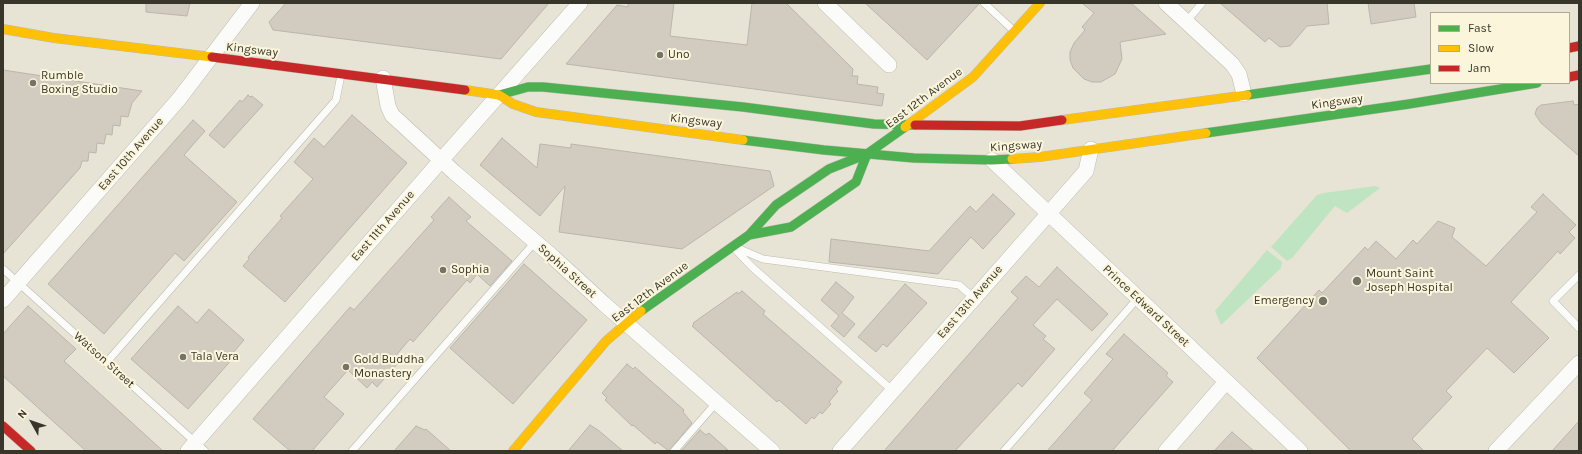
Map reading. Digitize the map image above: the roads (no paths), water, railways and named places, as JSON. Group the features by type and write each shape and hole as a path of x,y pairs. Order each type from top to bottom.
{"main road":[{"name":"East 12th Avenue","path":"512,451 606,341 640,311 749,235 776,206 788,197 829,169 867,154 947,98 973,77 1040,3"},
{"name":"Kingsway","path":"3,29 54,38 383,78 499,95 528,87 542,86 908,126 1020,126 1430,69"},
{"name":"Kingsway","path":"499,95 513,104 536,112 824,150 914,158 992,160 1040,157 1409,104 1531,84"},
{"name":"East 12th Avenue","path":"749,235 791,227 845,190 856,182 867,154"},
{"path":"3,426 31,451"}],"street":[{"name":"East 10th Avenue","path":"3,300 179,98 252,3"},
{"name":"East 11th Avenue","path":"196,448 441,160 580,3"},
{"path":"825,3 889,65"},
{"path":"1166,3 1232,64 1239,74 1244,94"},
{"name":"Sophia Street","path":"383,78 388,106 392,115 441,160 772,451"},
{"name":"East 13th Avenue","path":"840,451 1086,171 1091,149"},
{"name":"Prince Edward Street","path":"992,160 1300,451"},
{"path":"1496,451 1579,363"},
{"path":"1166,451 1226,382"}],"lane":[{"path":"984,3 1015,32"},
{"path":"1187,21 1202,3"},
{"path":"106,363 336,100 341,73"},
{"path":"352,451 535,242"},
{"path":"733,246 763,259 959,285 974,298"},
{"path":"733,246 752,267 893,390"},
{"name":"Watson Street","path":"3,269 196,448"},
{"path":"1579,275 1553,301 1579,328"},
{"path":"1004,451 1138,298"},
{"path":"674,451 717,402"}],"place":[{"name":"Uno","path":"660,55"},
{"name":"Rumble Boxing Studio","path":"33,83"},
{"name":"Sophia","path":"443,270"},
{"name":"Mount Saint Joseph Hospital","path":"1357,281"},
{"name":"Emergency","path":"1323,301"},
{"name":"Tala Vera","path":"183,357"},
{"name":"Gold Buddha Monastery","path":"346,367"}]}
